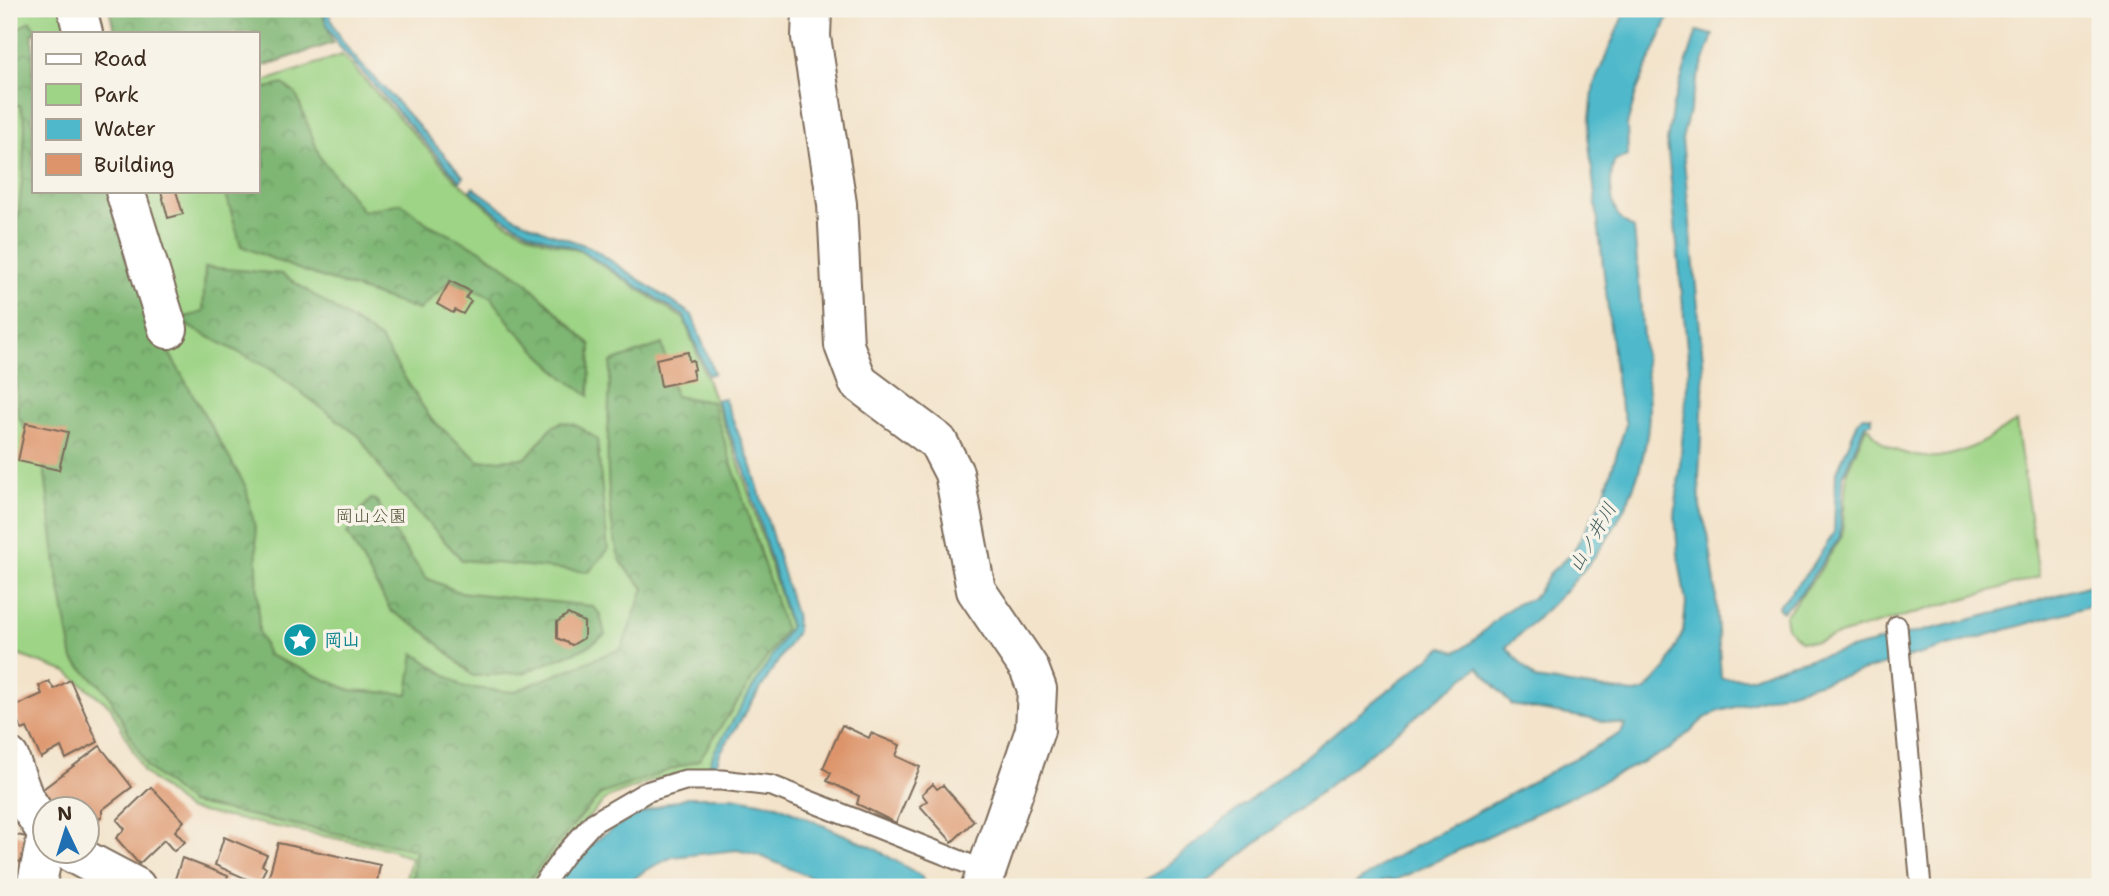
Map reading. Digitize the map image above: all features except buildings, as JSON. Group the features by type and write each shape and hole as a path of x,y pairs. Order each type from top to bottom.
{"street":[{"path":"77,9 83,32"},
{"path":"812,9 811,37 838,204 844,345 858,382 938,442 954,473 976,590 1028,668 1037,689 1035,730 983,880"},
{"path":"125,192 168,329"},
{"path":"9,757 24,798 32,810"},
{"path":"37,887 42,864"},
{"path":"92,864 136,887"}],"lane":[{"path":"1898,630 1921,887"},
{"path":"541,887 565,853 593,823 646,792 685,780 722,780 772,786 983,880"}],"green space":[{"name":"岡山公園","path":"9,9 97,9 104,32 32,32 32,192 259,192 259,83 342,55 456,180 503,221 537,238 580,251 684,319 743,475 790,629 707,768 654,780 607,798 565,841 530,887 404,887 411,858 389,849 187,809 144,772 110,706 67,672 9,652"},
{"path":"109,9 321,9 333,43 259,67 259,32 115,32"},
{"path":"30,21 37,32 32,32 32,192 108,192 164,344 246,487 256,533 259,632 268,655 350,690 408,694 414,653 463,687 513,692 622,648 644,588 620,559 614,538 608,488 611,362 662,344 675,396 712,402 785,630 699,760 601,794 524,887 411,887 416,850 190,803 147,767 107,692 73,660 57,572 44,466 18,415 11,281 23,172 25,123 20,105 9,107 9,34"},
{"path":"283,84 296,94 320,157 363,211 401,203 428,224 479,249 523,279 591,345 589,396 562,376 513,327 491,297 451,280 419,310 295,268 241,246 225,192 259,192 259,169 265,166 259,134 259,90"},
{"path":"205,267 282,274 380,339 431,419 479,461 526,458 551,428 561,422 576,425 597,439 608,550 589,572 462,560 388,480 360,437 269,368 176,320 203,312"},
{"path":"2016,422 2039,577 1815,642 1800,641 1787,628 1785,616 1817,575 1842,536 1847,471 1866,427 1893,449 1920,457 1935,457 1963,451"},
{"path":"371,499 376,500 398,539 426,578 459,592 592,606 600,614 605,635 585,648 523,673 473,676 425,632 391,611 347,533 353,527 356,516"}],"water":[{"path":"323,9 328,9 338,34 356,58 464,177 460,181 337,44"},
{"name":"山ノ井川","path":"1626,9 1672,9 1637,90 1627,125 1628,156 1615,160 1611,181 1616,212 1634,229 1648,396 1646,441 1627,503 1595,556 1553,603 1506,647 1535,679 1634,693 1645,691 1666,668 1683,632 1686,603 1675,517 1689,368 1667,141 1673,105 1697,31 1713,35 1696,83 1682,139 1704,371 1700,507 1708,534 1715,583 1721,678 1750,678 1785,665 2000,612 2100,582 2100,603 1717,712 1705,718 1670,749 1428,865 1374,887 1351,887 1388,861 1621,733 1625,725 1512,705 1478,667 1201,887 1132,887 1159,872 1443,647 1456,652 1476,639 1511,607 1533,599 1550,573 1573,552 1603,498 1626,424 1618,395 1588,135 1594,84"},
{"path":"473,187 514,217 590,247 692,315 714,373 708,375 684,316 579,249 536,235 502,217 470,190"},
{"path":"724,398 752,467 795,614 797,631 720,753 715,769 709,767 714,752 790,626 745,471 716,400"},
{"path":"1863,416 1872,417 1872,423 1865,424 1843,475 1840,537 1802,592 1782,612 1778,607 1811,568 1834,533 1836,474"},
{"path":"688,797 732,797 777,805 872,847 921,876 926,887 834,887 758,855 737,850 672,857 644,871 624,887 553,887 581,854 612,829 647,811"}],"place":[{"name":"岡山","path":"300,640"}]}
